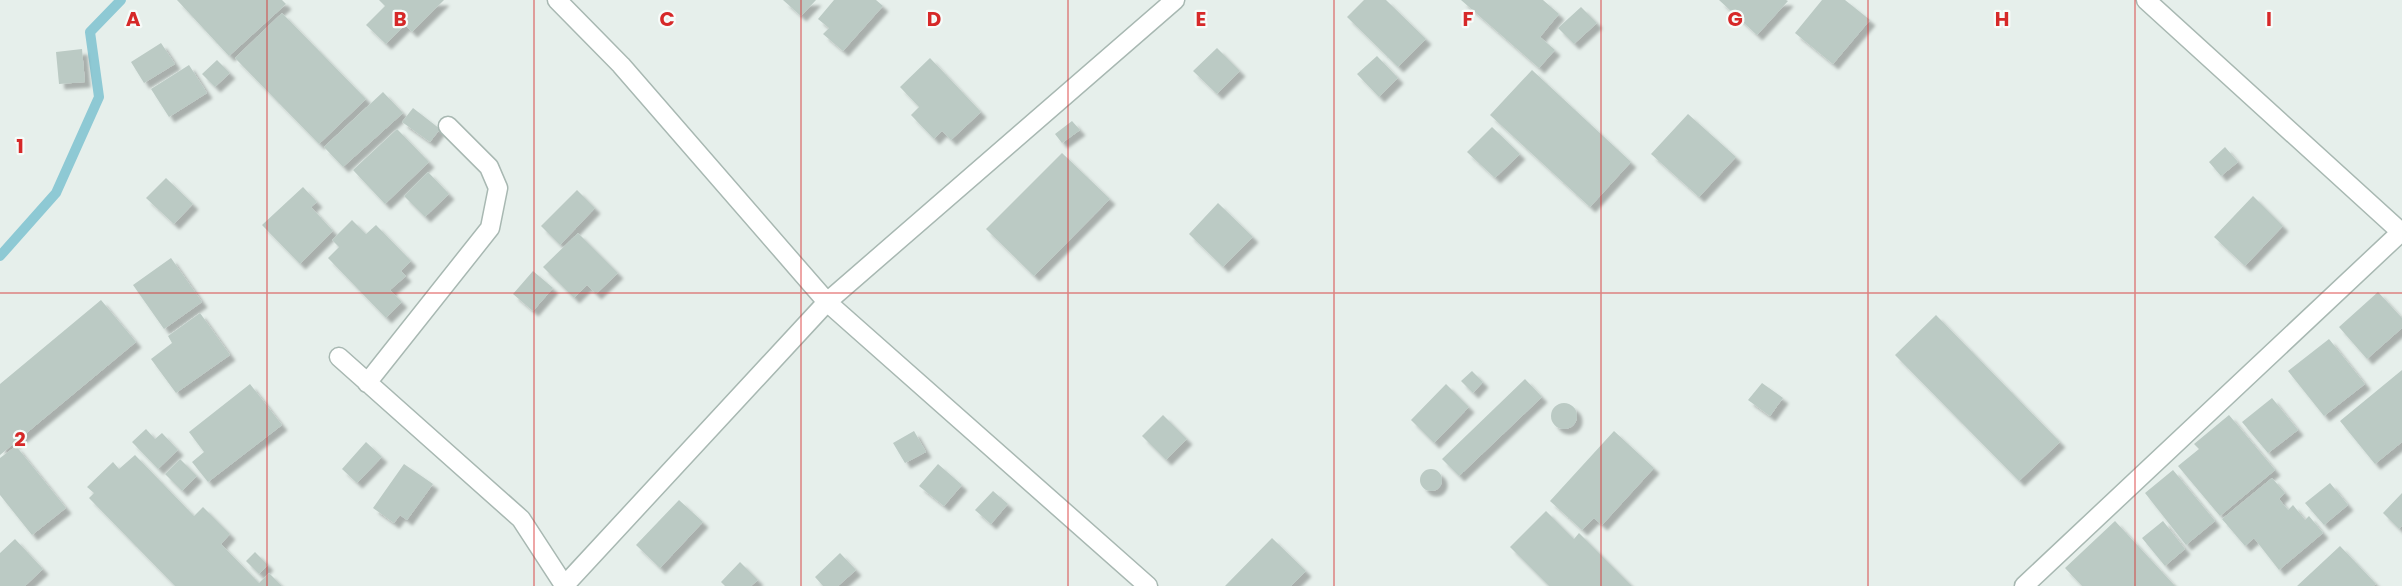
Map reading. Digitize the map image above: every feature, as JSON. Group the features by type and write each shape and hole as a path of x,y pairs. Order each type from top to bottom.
{"street":[{"path":"557,0 621,65 827,302 1148,586"},
{"path":"339,357 520,519 564,586 827,302 1175,0"},
{"path":"2024,586 2402,233 2146,0"},
{"path":"367,383 490,228 498,188 489,167 448,126"}],"building":[{"path":"177,0 282,0 286,4 229,56"},
{"path":"379,0 444,0 412,32 405,25 386,44 366,25 385,6"},
{"path":"783,0 816,0 801,16"},
{"path":"834,0 876,0 883,6 843,51 823,34 829,28 818,19"},
{"path":"1364,0 1386,0 1426,39 1398,67 1347,17"},
{"path":"1461,0 1543,0 1559,14 1540,37 1555,50 1539,68"},
{"path":"1719,0 1786,0 1788,1 1757,35"},
{"path":"1822,0 1845,0 1870,20 1833,64 1795,33"},
{"path":"1581,7 1597,23 1574,44 1558,28"},
{"path":"282,13 366,99 319,144 235,58"},
{"path":"161,43 175,64 144,83 131,62"},
{"path":"1217,48 1240,71 1217,94 1193,71"},
{"path":"82,49 85,82 59,84 56,52"},
{"path":"1377,56 1398,78 1379,97 1357,74"},
{"path":"930,58 981,112 951,140 942,131 934,139 911,115 919,107 900,87"},
{"path":"217,60 230,73 215,87 202,74"},
{"path":"189,65 207,93 169,117 151,89"},
{"path":"1532,70 1631,162 1590,207 1490,115"},
{"path":"383,92 403,113 343,167 324,147"},
{"path":"413,108 440,129 430,142 402,122"},
{"path":"1688,114 1736,157 1699,197 1651,154"},
{"path":"1072,121 1080,130 1062,143 1055,134"},
{"path":"1492,127 1520,154 1495,178 1467,152"},
{"path":"397,129 429,162 385,204 353,170"},
{"path":"2225,147 2238,162 2221,176 2209,162"},
{"path":"1062,153 1110,199 1034,276 986,229"},
{"path":"428,172 449,194 425,217 404,196"},
{"path":"166,178 193,204 174,224 146,198"},
{"path":"303,187 317,202 311,207 333,231 300,264 262,225"},
{"path":"577,190 595,208 560,245 541,226"},
{"path":"2253,196 2283,226 2245,266 2214,237"},
{"path":"1218,203 1253,237 1223,267 1189,234"},
{"path":"352,220 366,234 376,225 411,261 401,271 406,276 390,290 402,302 386,318 328,258 339,247 332,240"},
{"path":"578,233 618,273 596,294 587,285 574,298 543,267"},
{"path":"171,258 202,302 164,329 133,285"},
{"path":"533,271 553,288 533,311 513,294"},
{"path":"2378,292 2402,318 2402,328 2367,359 2339,327"},
{"path":"101,300 136,342 0,455 0,384"},
{"path":"200,313 230,355 176,393 151,359 172,343 168,336"},
{"path":"1936,315 2060,442 2019,481 1895,355"},
{"path":"2329,339 2365,384 2324,416 2288,371"},
{"path":"2402,370 2402,442 2375,464 2340,421"},
{"path":"1472,371 1483,382 1473,393 1461,381"},
{"path":"1525,379 1542,397 1459,476 1442,459"},
{"path":"1762,383 1783,398 1770,416 1748,400"},
{"path":"250,384 282,425 208,482 192,462 204,452 189,432"},
{"path":"1446,384 1469,407 1434,443 1411,420"},
{"path":"2272,398 2298,430 2268,453 2242,422"},
{"path":"1564,403 1573,407 1577,416 1573,425 1564,429 1555,425 1551,416 1555,407"},
{"path":"1163,415 1187,439 1166,460 1142,436"},
{"path":"2229,415 2275,470 2220,516 2178,466 2199,449 2194,444"},
{"path":"146,429 155,439 162,433 178,450 158,469 132,442"},
{"path":"914,431 926,452 905,463 893,443"},
{"path":"1614,431 1654,468 1602,525 1594,518 1582,530 1550,501"},
{"path":"366,442 382,457 357,483 342,469"},
{"path":"16,446 66,508 32,535 0,495 0,458"},
{"path":"135,455 194,516 203,507 230,534 221,544 259,583 269,573 282,586 175,586 89,498 94,493 87,487 113,462 119,469"},
{"path":"180,459 197,476 182,491 165,474"},
{"path":"404,464 433,484 407,520 400,515 394,523 373,508"},
{"path":"938,464 962,485 944,506 919,486"},
{"path":"1431,469 1439,472 1442,480 1439,488 1431,491 1423,488 1420,480 1423,472"},
{"path":"2173,470 2215,521 2186,545 2145,493"},
{"path":"2272,478 2285,493 2279,499 2288,510 2293,505 2305,520 2309,516 2323,533 2279,570 2254,538 2245,546 2222,519"},
{"path":"2330,483 2348,505 2324,525 2305,503"},
{"path":"993,491 1008,504 991,524 975,510"},
{"path":"2402,493 2402,526 2399,529 2383,513"},
{"path":"679,500 703,522 660,568 636,545"},
{"path":"1546,511 1574,539 1579,533 1632,586 1549,586 1510,547"},
{"path":"2115,521 2175,586 2082,586 2065,568"},
{"path":"2163,521 2185,549 2165,566 2142,538"},
{"path":"1272,538 1306,571 1291,586 1225,586"},
{"path":"15,539 43,569 25,586 0,586 0,553"},
{"path":"2340,546 2376,584 2373,586 2297,586"},
{"path":"255,552 268,565 259,574 246,561"},
{"path":"840,553 856,570 838,586 823,586 815,577"},
{"path":"740,562 758,580 751,586 725,586 721,582"}],"waterway":[{"path":"0,256 56,193 99,97 90,32 121,0"}]}
